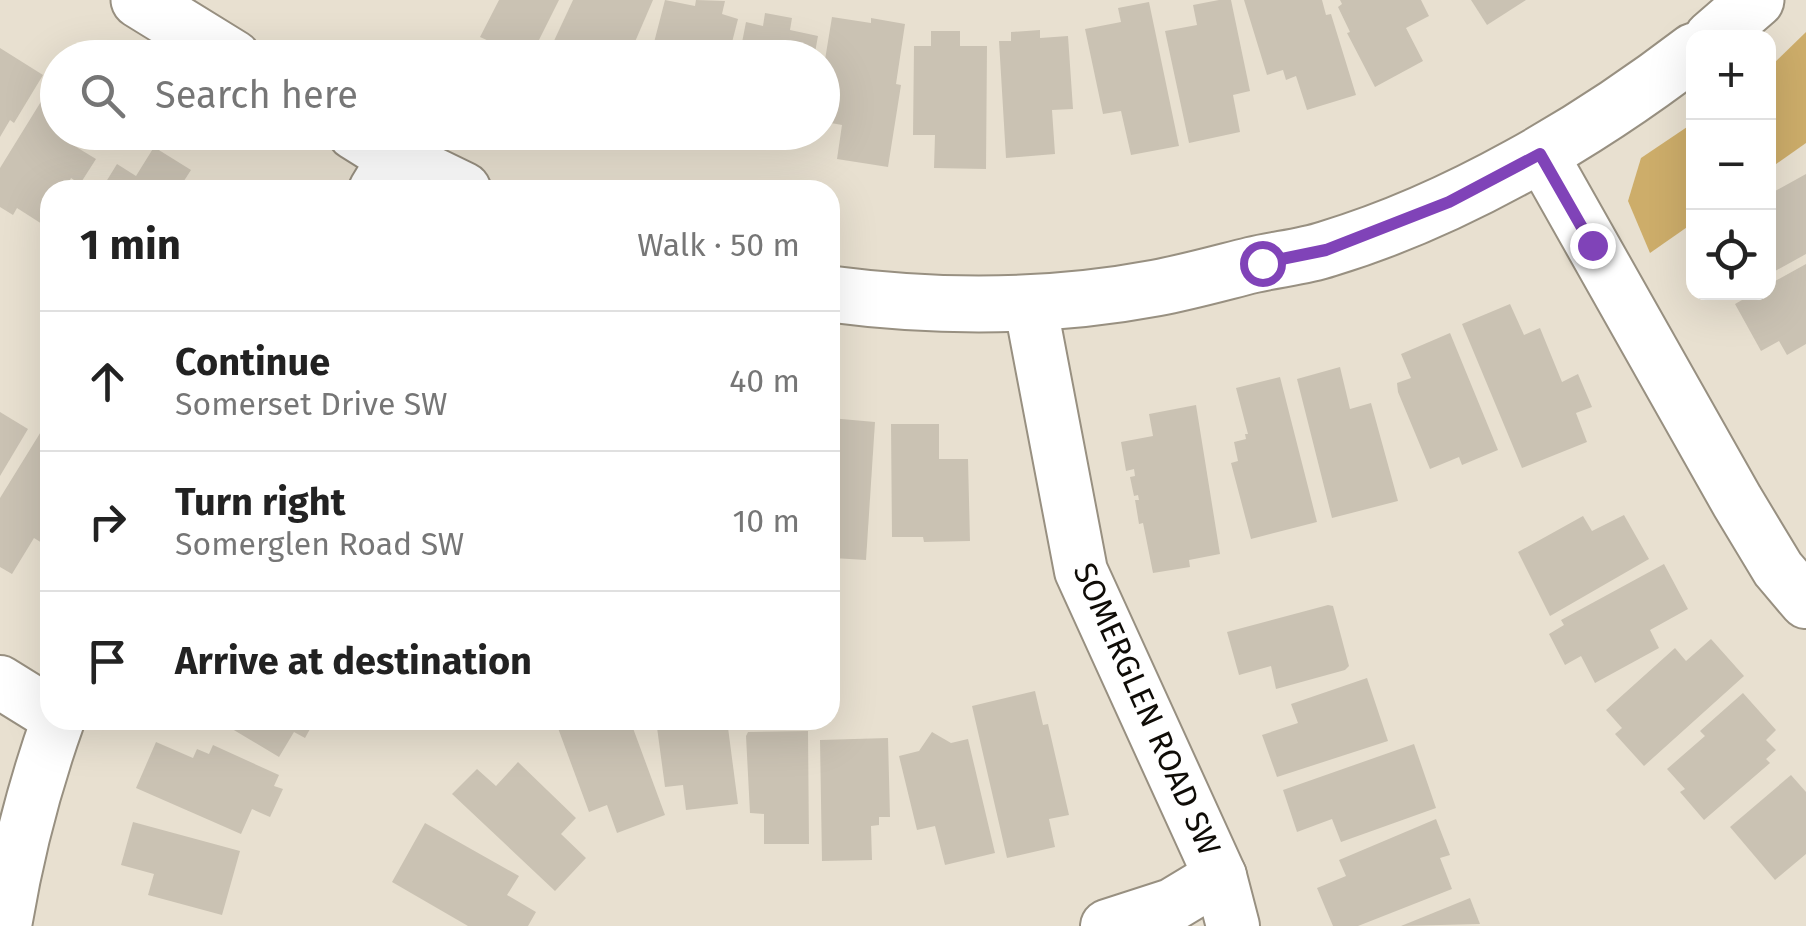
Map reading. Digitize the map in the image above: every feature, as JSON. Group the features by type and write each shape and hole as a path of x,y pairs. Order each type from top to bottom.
{"street":[{"path":"140,0 204,40"},
{"path":"1721,30 1756,0"},
{"path":"840,295 904,303 1030,303 1154,288 1326,250 1449,202 1540,154 1650,85 1686,57"},
{"path":"1540,154 1747,518 1778,568 1806,602"},
{"path":"375,160 434,180"},
{"name":"SOMERGLEN ROAD SW","path":"1030,303 1081,572 1220,876 1172,905 1108,926"},
{"path":"0,682 40,707"},
{"path":"5,926 31,797 54,730"},
{"path":"1220,876 1233,926"}],"shaded area":[{"path":"1806,32 1806,143 1776,164 1776,120 1776,61"},
{"path":"1686,128 1686,228 1650,253 1628,201 1641,158"}],"building":[{"path":"499,0 559,0 539,40 480,37"},
{"path":"573,0 653,0 636,40 554,40"},
{"path":"665,0 695,6 696,0 725,1 722,14 738,19 733,40 655,40"},
{"path":"1231,0 1250,91 1233,95 1240,132 1189,143 1165,31 1197,25 1193,5"},
{"path":"1244,0 1322,0 1326,15 1331,14 1356,95 1307,110 1296,76 1286,80 1283,70 1267,75"},
{"path":"1340,0 1421,0 1429,16 1406,28 1423,61 1375,87 1347,33 1350,32 1338,7 1342,4"},
{"path":"1471,0 1526,0 1487,25"},
{"path":"1149,2 1179,146 1131,155 1121,111 1103,114 1085,29 1121,22 1118,8"},
{"path":"765,13 792,18 790,30 818,36 817,40 742,40 746,22 763,26"},
{"path":"832,17 905,24 896,84 901,85 888,167 837,159 842,125 840,40 828,40"},
{"path":"1040,30 1040,38 1068,36 1073,109 1052,110 1055,154 1006,158 999,41 1011,41 1011,32"},
{"path":"931,31 960,31 960,46 987,46 986,169 934,168 935,135 913,135 914,46 931,46"},
{"path":"0,48 40,73 40,80 14,123 10,120 0,137"},
{"path":"40,103 40,150 81,150 96,159 83,180 40,180 40,223 17,208 13,215 0,207 0,168"},
{"path":"152,150 159,150 191,170 185,180 107,180 117,164 136,176"},
{"path":"1806,174 1806,254 1776,271 1776,210 1776,191"},
{"path":"1806,264 1806,344 1787,355 1779,341 1761,351 1735,304 1742,300 1776,300 1776,281"},
{"path":"1510,304 1524,335 1540,328 1562,382 1578,374 1592,407 1576,413 1587,442 1522,468 1462,324"},
{"path":"1450,333 1498,450 1462,465 1459,457 1430,469 1398,392 1397,383 1411,378 1401,354"},
{"path":"1340,367 1350,409 1371,403 1398,501 1332,518 1297,379"},
{"path":"1280,377 1317,522 1251,539 1231,463 1238,461 1234,442 1246,439 1248,434 1236,388"},
{"path":"1196,405 1220,554 1189,560 1190,567 1153,573 1143,523 1139,524 1135,500 1139,500 1138,495 1134,496 1130,477 1135,476 1134,469 1126,471 1121,442 1153,436 1149,414"},
{"path":"0,412 28,429 0,476"},
{"path":"840,419 875,422 866,560 840,558"},
{"path":"891,424 939,424 939,459 968,459 970,541 924,542 923,537 892,537"},
{"path":"40,433 40,542 34,538 12,574 0,567 0,498"},
{"path":"1624,515 1649,559 1550,616 1518,552 1583,516 1592,531"},
{"path":"1664,564 1688,609 1650,630 1659,648 1595,683 1581,656 1565,665 1549,634 1564,625 1561,620"},
{"path":"1333,606 1349,666 1345,670 1276,689 1271,666 1239,675 1227,632"},
{"path":"1711,639 1744,676 1644,766 1615,734 1622,728 1606,710 1675,648 1686,661"},
{"path":"1367,678 1388,741 1277,777 1262,735 1298,723 1291,704"},
{"path":"1035,691 1043,725 1048,724 1069,815 1049,819 1055,847 1007,858 972,706"},
{"path":"1743,693 1776,730 1766,740 1776,750 1766,759 1770,763 1704,820 1667,769 1705,736 1700,731"},
{"path":"234,730 309,730 305,738 294,732 279,757"},
{"path":"559,730 634,730 665,815 617,833 607,805 589,812"},
{"path":"657,730 728,730 738,804 686,810 683,785 665,787"},
{"path":"808,731 809,844 764,844 764,814 750,813 746,736 748,732"},
{"path":"932,732 951,743 968,739 995,853 945,865 935,826 917,830 899,756 919,751"},
{"path":"888,738 890,817 879,817 879,825 871,826 872,860 822,861 820,740"},
{"path":"156,742 193,758 197,749 209,754 213,745 279,775 274,786 283,789 270,817 252,809 241,834 136,788"},
{"path":"1414,744 1436,808 1341,842 1332,819 1297,832 1283,790"},
{"path":"518,762 576,818 561,834 586,858 555,891 452,794 477,769 496,786"},
{"path":"1791,775 1806,792 1806,854 1775,880 1730,827"},
{"path":"1436,819 1450,855 1440,858 1452,889 1358,926 1333,926 1317,888 1346,876 1339,860"},
{"path":"133,822 240,851 222,915 148,895 154,874 121,865"},
{"path":"425,823 519,876 507,895 536,912 528,926 468,926 392,882"},
{"path":"1470,898 1480,924 1401,926"}],"route":[{"path":"1262,263 1326,250 1449,202 1540,154 1592,245"}]}
